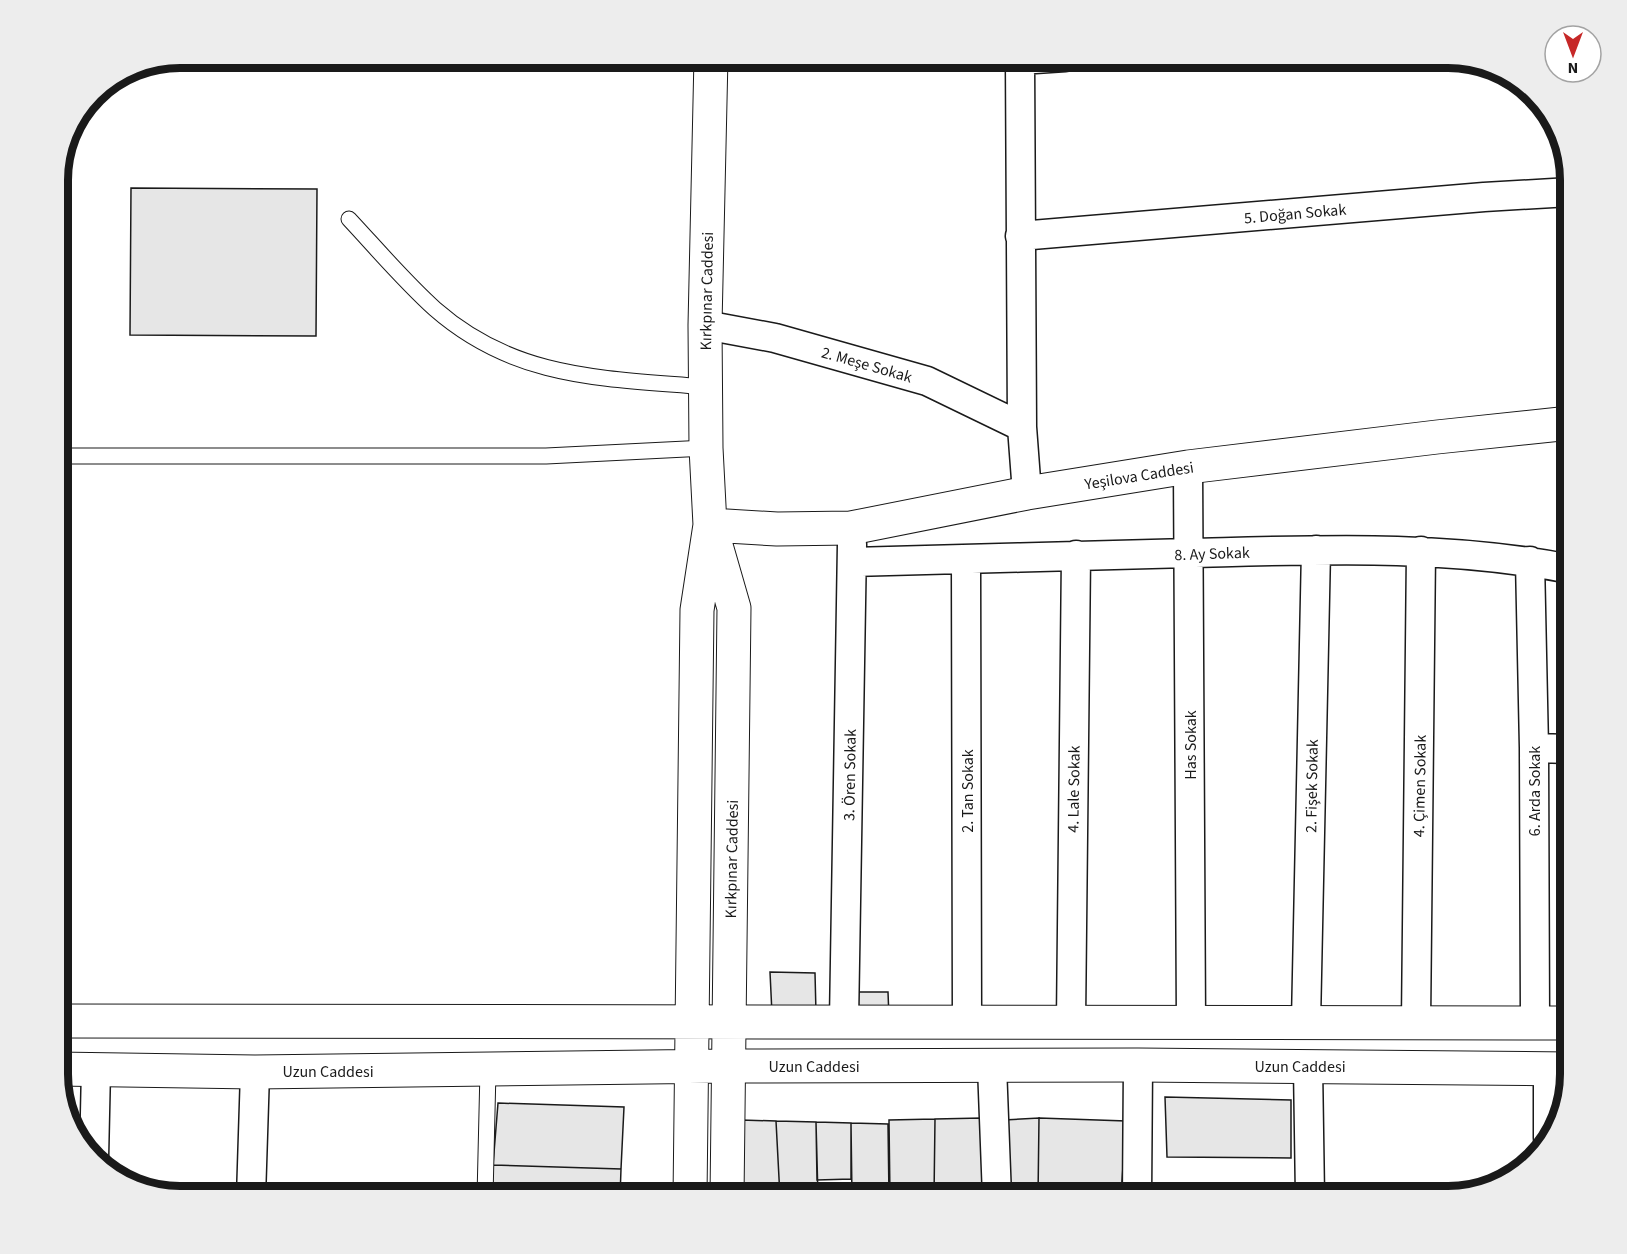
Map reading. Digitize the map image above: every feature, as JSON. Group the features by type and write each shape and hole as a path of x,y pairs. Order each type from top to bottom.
{"main road":[{"name":"Kırkpınar Caddesi","path":"690,1186 697,610 710,525 706,448 705,325 711,68"},
{"name":"Yeşilova Caddesi","path":"710,525 777,529 851,528 1027,493 1188,467 1437,436 1560,424"},
{"name":"Kırkpınar Caddesi","path":"710,525 734,608 727,1186"},
{"path":"68,1021 1560,1022"},
{"name":"Uzun Caddesi","path":"68,1069 255,1072 728,1066 1138,1065 1559,1069"}],"street":[{"path":"1020,68 1022,427 1027,493"},
{"name":"5. Doğan Sokak","path":"1020,236 1560,193"},
{"name":"2. Meşe Sokak","path":"705,325 775,338 927,381 1022,427"},
{"name":"Has Sokak","path":"1188,467 1191,1022"},
{"name":"3. Ören Sokak","path":"844,1021 851,528"},
{"name":"8. Ay Sokak","path":"852,562 1317,550 1421,551 1530,561 1560,567"},
{"name":"2. Fişek Sokak","path":"1306,1022 1317,550"},
{"name":"4. Çimen Sokak","path":"1416,1022 1421,551"},
{"name":"4. Lale Sokak","path":"1071,1022 1076,555"},
{"name":"2. Tan Sokak","path":"966,559 967,1022"},
{"name":"6. Arda Sokak","path":"1530,561 1534,748 1535,1021"},
{"path":"1534,748 1560,749"},
{"path":"1137,1186 1138,1065"},
{"path":"992,1066 997,1186"},
{"path":"1308,1066 1310,1186"},
{"path":"1551,1117 1559,1069"},
{"path":"94,1147 96,1070"},
{"path":"251,1186 255,1072"}],"lane":[{"path":"350,219 435,309 490,347 550,370 582,376 706,387"},
{"path":"68,456 546,456 706,448"},
{"path":"484,1186 488,1070"}],"building":[{"path":"131,188 317,189 316,336 130,335"},
{"path":"770,972 815,973 816,1013 772,1014"},
{"path":"845,992 888,992 889,1018 844,1021"},
{"path":"1165,1097 1291,1100 1291,1158 1167,1157"},
{"path":"498,1103 624,1107 621,1169 493,1165"},
{"path":"982,1118 985,1186 934,1186 935,1119"},
{"path":"1039,1118 1038,1186 1001,1186 1004,1120"},
{"path":"1039,1118 1126,1121 1122,1186 1038,1186"},
{"path":"935,1119 934,1186 890,1186 889,1120"},
{"path":"741,1120 776,1121 779,1186 740,1186"},
{"path":"776,1121 816,1122 818,1186 779,1186"},
{"path":"816,1122 851,1123 851,1179 817,1180"},
{"path":"851,1123 888,1124 889,1186 852,1186"},
{"path":"493,1165 621,1169 620,1186 491,1186"}]}
